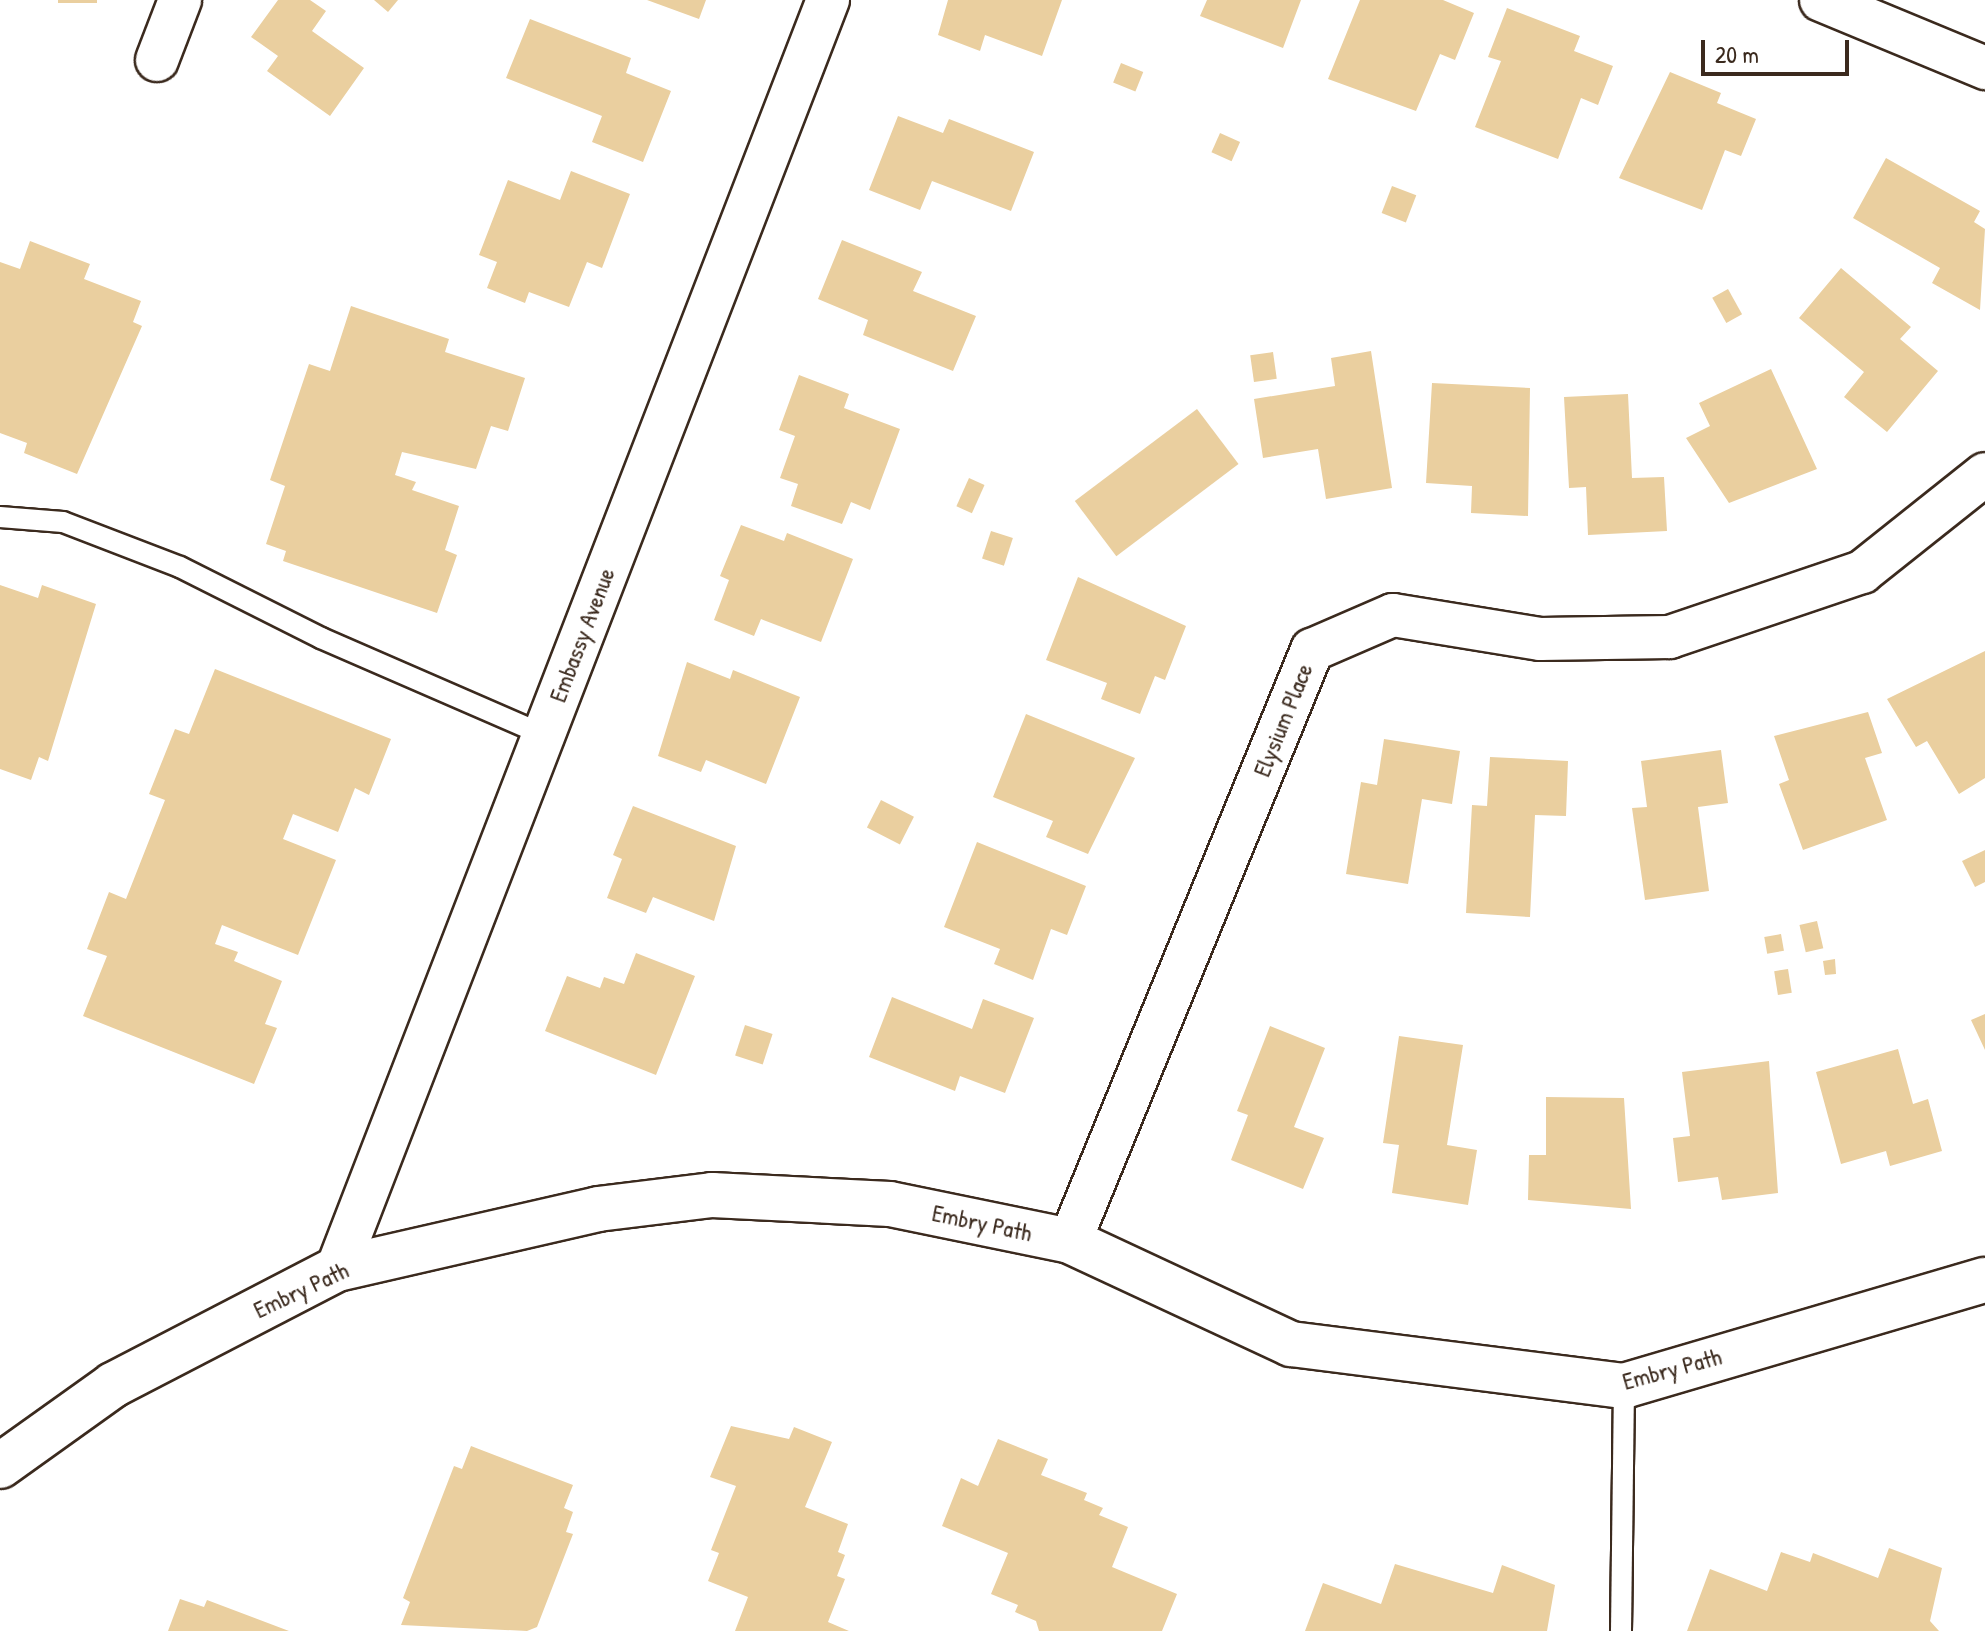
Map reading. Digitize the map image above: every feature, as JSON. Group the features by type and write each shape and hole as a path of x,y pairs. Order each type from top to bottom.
{"street":[{"path":"157,60 180,0"},
{"name":"Embassy Avenue","path":"337,1269 828,0"},
{"path":"1821,0 1985,68"},
{"name":"Elysium Place","path":"1070,1241 1312,650 1393,615 1540,639 1670,637 1862,572 1985,474"},
{"name":"Embry Path","path":"0,1466 113,1385 337,1269 598,1209 712,1195 890,1204 1070,1241 1291,1344 1624,1386 1985,1280"}],"lane":[{"path":"0,517 63,522 180,567 321,638 544,735"},
{"path":"1621,1631 1624,1386"}],"building":[{"path":"58,0 97,0 97,3 58,3"},
{"path":"278,0 310,0 326,11 312,31 364,68 330,116 267,71 278,56 251,37"},
{"path":"374,0 398,0 388,12"},
{"path":"647,0 706,0 699,19"},
{"path":"948,0 1062,0 1042,56 985,35 980,51 938,35"},
{"path":"1207,0 1301,0 1283,48 1200,16"},
{"path":"1360,0 1443,0 1474,13 1455,60 1440,54 1416,111 1328,79"},
{"path":"1507,8 1580,36 1574,51 1613,66 1598,105 1581,98 1558,159 1475,127 1501,61 1488,57"},
{"path":"530,19 631,58 626,73 671,91 643,162 592,142 602,116 506,78"},
{"path":"1121,63 1143,72 1135,91 1113,82"},
{"path":"1670,72 1721,93 1717,103 1756,119 1741,156 1725,150 1702,210 1619,178"},
{"path":"898,116 943,133 949,119 1034,152 1011,211 932,181 920,210 869,190"},
{"path":"1220,133 1240,142 1232,161 1211,152"},
{"path":"1886,158 1980,211 1974,222 1985,229 1980,310 1932,283 1940,268 1853,218"},
{"path":"571,171 630,194 602,268 587,262 569,307 529,292 525,303 487,288 497,262 479,255 508,180 560,200"},
{"path":"1392,186 1416,195 1406,222 1382,213"},
{"path":"842,240 922,272 913,291 976,316 953,371 863,335 868,320 818,299"},
{"path":"30,241 90,264 84,279 141,301 133,322 142,326 77,474 24,453 27,443 0,433 0,262 20,269"},
{"path":"1841,268 1911,327 1900,339 1938,371 1887,432 1844,397 1864,372 1799,318"},
{"path":"1728,289 1742,314 1726,323 1712,298"},
{"path":"351,306 449,339 445,352 525,378 508,431 491,426 476,469 402,452 395,475 416,482 412,490 459,506 445,550 457,555 437,613 283,561 286,551 266,544 285,486 270,480 309,364 330,371"},
{"path":"1371,351 1392,488 1326,499 1318,449 1263,458 1254,399 1335,386 1331,358"},
{"path":"1273,352 1277,379 1254,382 1250,355"},
{"path":"1771,369 1817,469 1729,503 1686,438 1710,426 1699,403"},
{"path":"799,375 849,394 844,408 900,429 870,510 851,502 842,524 791,506 798,484 780,478 795,436 779,430"},
{"path":"1432,383 1530,388 1528,516 1471,513 1472,486 1426,483"},
{"path":"1628,394 1632,478 1664,477 1667,531 1588,535 1586,487 1569,488 1564,397"},
{"path":"1197,409 1239,464 1116,556 1075,501"},
{"path":"969,478 985,485 972,513 956,506"},
{"path":"741,525 784,541 787,533 853,559 821,642 761,619 754,636 714,620 729,580 720,576"},
{"path":"991,531 1013,538 1004,566 982,559"},
{"path":"1078,577 1186,626 1165,680 1155,676 1140,714 1101,699 1107,683 1046,660"},
{"path":"0,585 38,598 42,585 96,604 48,761 39,757 31,780 0,769"},
{"path":"1985,651 1985,778 1959,794 1927,741 1916,747 1887,699"},
{"path":"687,662 730,679 733,670 800,697 766,784 706,760 701,772 658,756"},
{"path":"215,669 391,739 369,795 355,788 338,832 293,814 283,839 336,860 298,955 222,925 215,944 238,952 234,961 282,981 265,1024 277,1028 254,1084 83,1016 107,956 87,949 109,892 126,899 165,800 149,794 175,729 189,734"},
{"path":"1868,712 1882,753 1865,758 1887,820 1803,850 1779,784 1789,780 1774,736"},
{"path":"1026,714 1135,758 1088,854 1046,837 1053,821 993,797"},
{"path":"1384,739 1460,751 1452,804 1422,799 1408,884 1346,874 1361,782 1377,785"},
{"path":"1721,750 1728,803 1698,807 1709,891 1645,900 1632,808 1647,807 1641,761"},
{"path":"1490,757 1568,761 1566,816 1535,815 1530,917 1466,913 1472,805 1487,806"},
{"path":"881,800 914,817 900,844 867,828"},
{"path":"633,806 736,846 714,921 653,897 646,913 607,898 622,859 613,855"},
{"path":"977,842 1086,886 1067,935 1051,929 1033,980 994,964 1000,949 944,927"},
{"path":"1985,850 1985,882 1975,887 1962,861"},
{"path":"1817,921 1823,948 1806,952 1799,925"},
{"path":"1781,934 1784,951 1767,954 1764,937"},
{"path":"636,953 695,976 656,1075 545,1031 567,976 600,988 604,977 624,984"},
{"path":"1835,959 1836,974 1825,975 1823,961"},
{"path":"1788,969 1792,993 1778,995 1774,971"},
{"path":"892,997 972,1029 983,999 1034,1018 1005,1093 960,1076 955,1091 869,1057"},
{"path":"1985,1014 1985,1050 1971,1020"},
{"path":"745,1025 773,1034 763,1064 735,1055"},
{"path":"1270,1026 1325,1048 1294,1127 1324,1138 1303,1189 1231,1160 1248,1115 1237,1111"},
{"path":"1399,1036 1463,1045 1447,1145 1477,1150 1468,1205 1392,1193 1399,1145 1383,1143"},
{"path":"1898,1049 1913,1104 1928,1099 1942,1151 1890,1166 1886,1151 1841,1164 1816,1072"},
{"path":"1769,1061 1778,1193 1722,1200 1718,1177 1678,1182 1673,1138 1690,1136 1682,1072"},
{"path":"1546,1097 1624,1098 1631,1209 1528,1200 1529,1155 1546,1155"},
{"path":"731,1426 789,1439 794,1427 832,1442 805,1507 848,1524 838,1552 845,1555 837,1576 845,1579 828,1622 849,1631 735,1631 748,1597 708,1581 719,1553 711,1550 736,1486 710,1477"},
{"path":"998,1439 1048,1459 1041,1475 1087,1493 1084,1500 1103,1508 1099,1515 1128,1527 1112,1567 1177,1594 1162,1631 1039,1631 1036,1621 1015,1612 1018,1605 991,1594 1008,1553 942,1526 961,1478 978,1486"},
{"path":"471,1446 573,1485 564,1508 573,1512 566,1532 573,1534 537,1627 527,1631 401,1625 410,1602 403,1598 454,1466 462,1469"},
{"path":"1889,1548 1942,1568 1930,1621 1939,1631 1687,1631 1710,1569 1767,1591 1781,1552 1810,1562 1813,1553 1878,1578"},
{"path":"1395,1564 1493,1593 1502,1565 1555,1585 1547,1631 1305,1631 1323,1583 1381,1604"},
{"path":"180,1599 204,1607 207,1600 289,1631 168,1631"}]}
